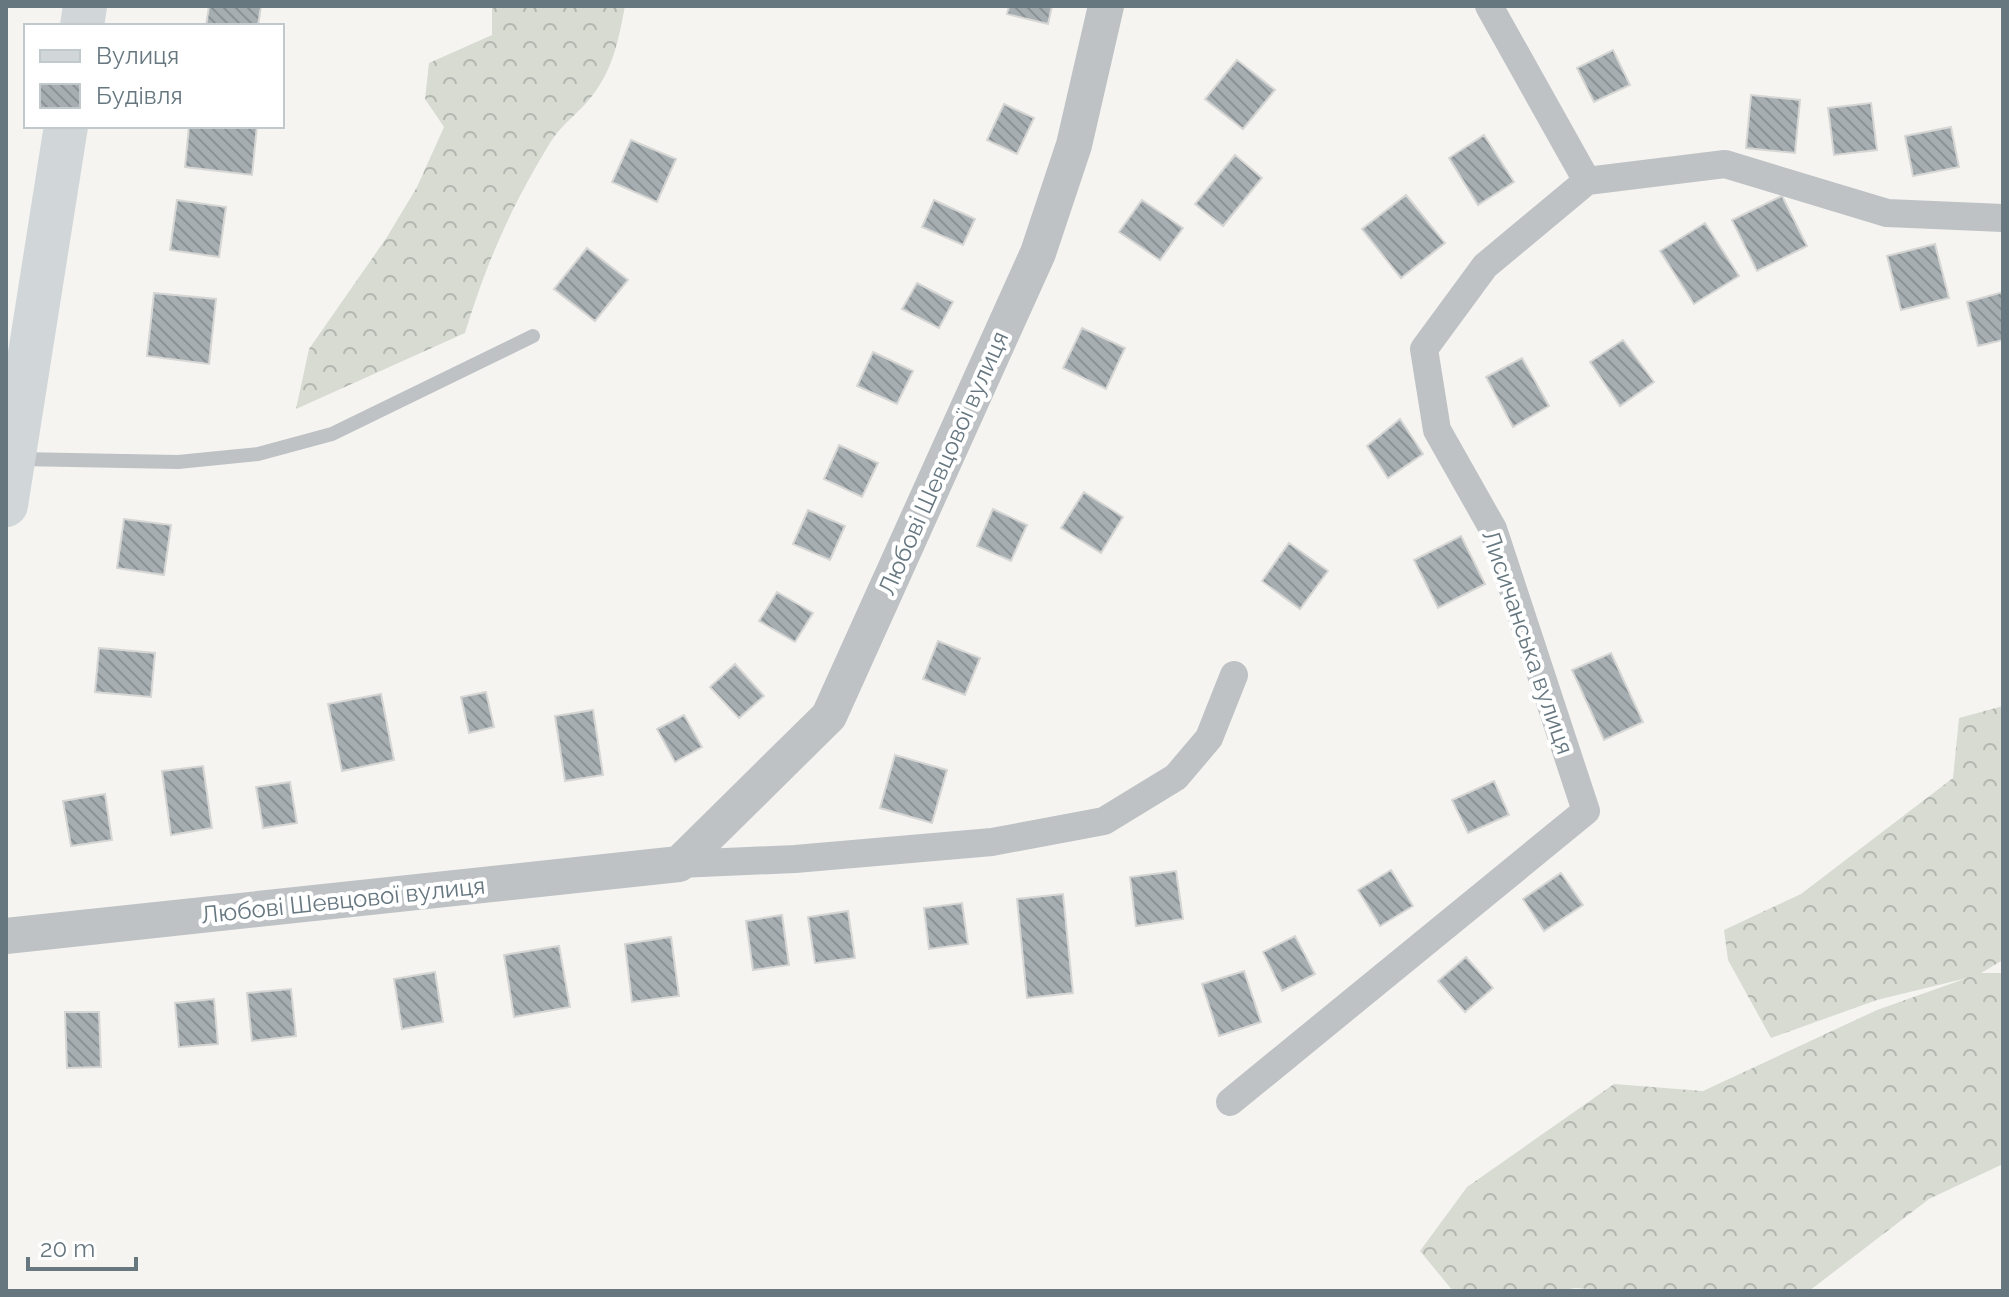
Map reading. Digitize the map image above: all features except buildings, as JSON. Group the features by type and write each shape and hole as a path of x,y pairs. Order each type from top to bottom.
{"main road":[{"path":"6,505 66,128"}],"street":[{"name":"Любові Шевцової вулиця","path":"679,864 829,716 1038,253 1074,145 1106,6"},
{"path":"1489,6 1587,181 1725,164 1887,213 2003,218"},
{"name":"Лисичанська вулиця","path":"1230,1102 1586,811 1493,529 1437,430 1424,349 1485,266 1587,181"},
{"name":"Любові Шевцової вулиця","path":"6,936 679,864 795,859 992,842 1104,821 1176,777 1209,738 1234,675"}],"lane":[{"path":"13,459 178,462 258,454 332,434 533,336"}],"green space":[{"path":"492,6 625,6 607,72 590,99 555,136 523,190 491,258 465,333 296,409 309,349 387,237 417,187 444,127 425,99 429,63 492,35"},
{"path":"2003,706 2003,960 1981,973 2003,973 2003,1164 1929,1199 1809,1291 1615,1291 1576,1288 1552,1291 1453,1291 1420,1251 1467,1187 1614,1084 1703,1091 1877,1010 1967,978 1877,1000 1771,1038 1728,960 1724,930 1801,894 1953,778 1959,718"}]}
